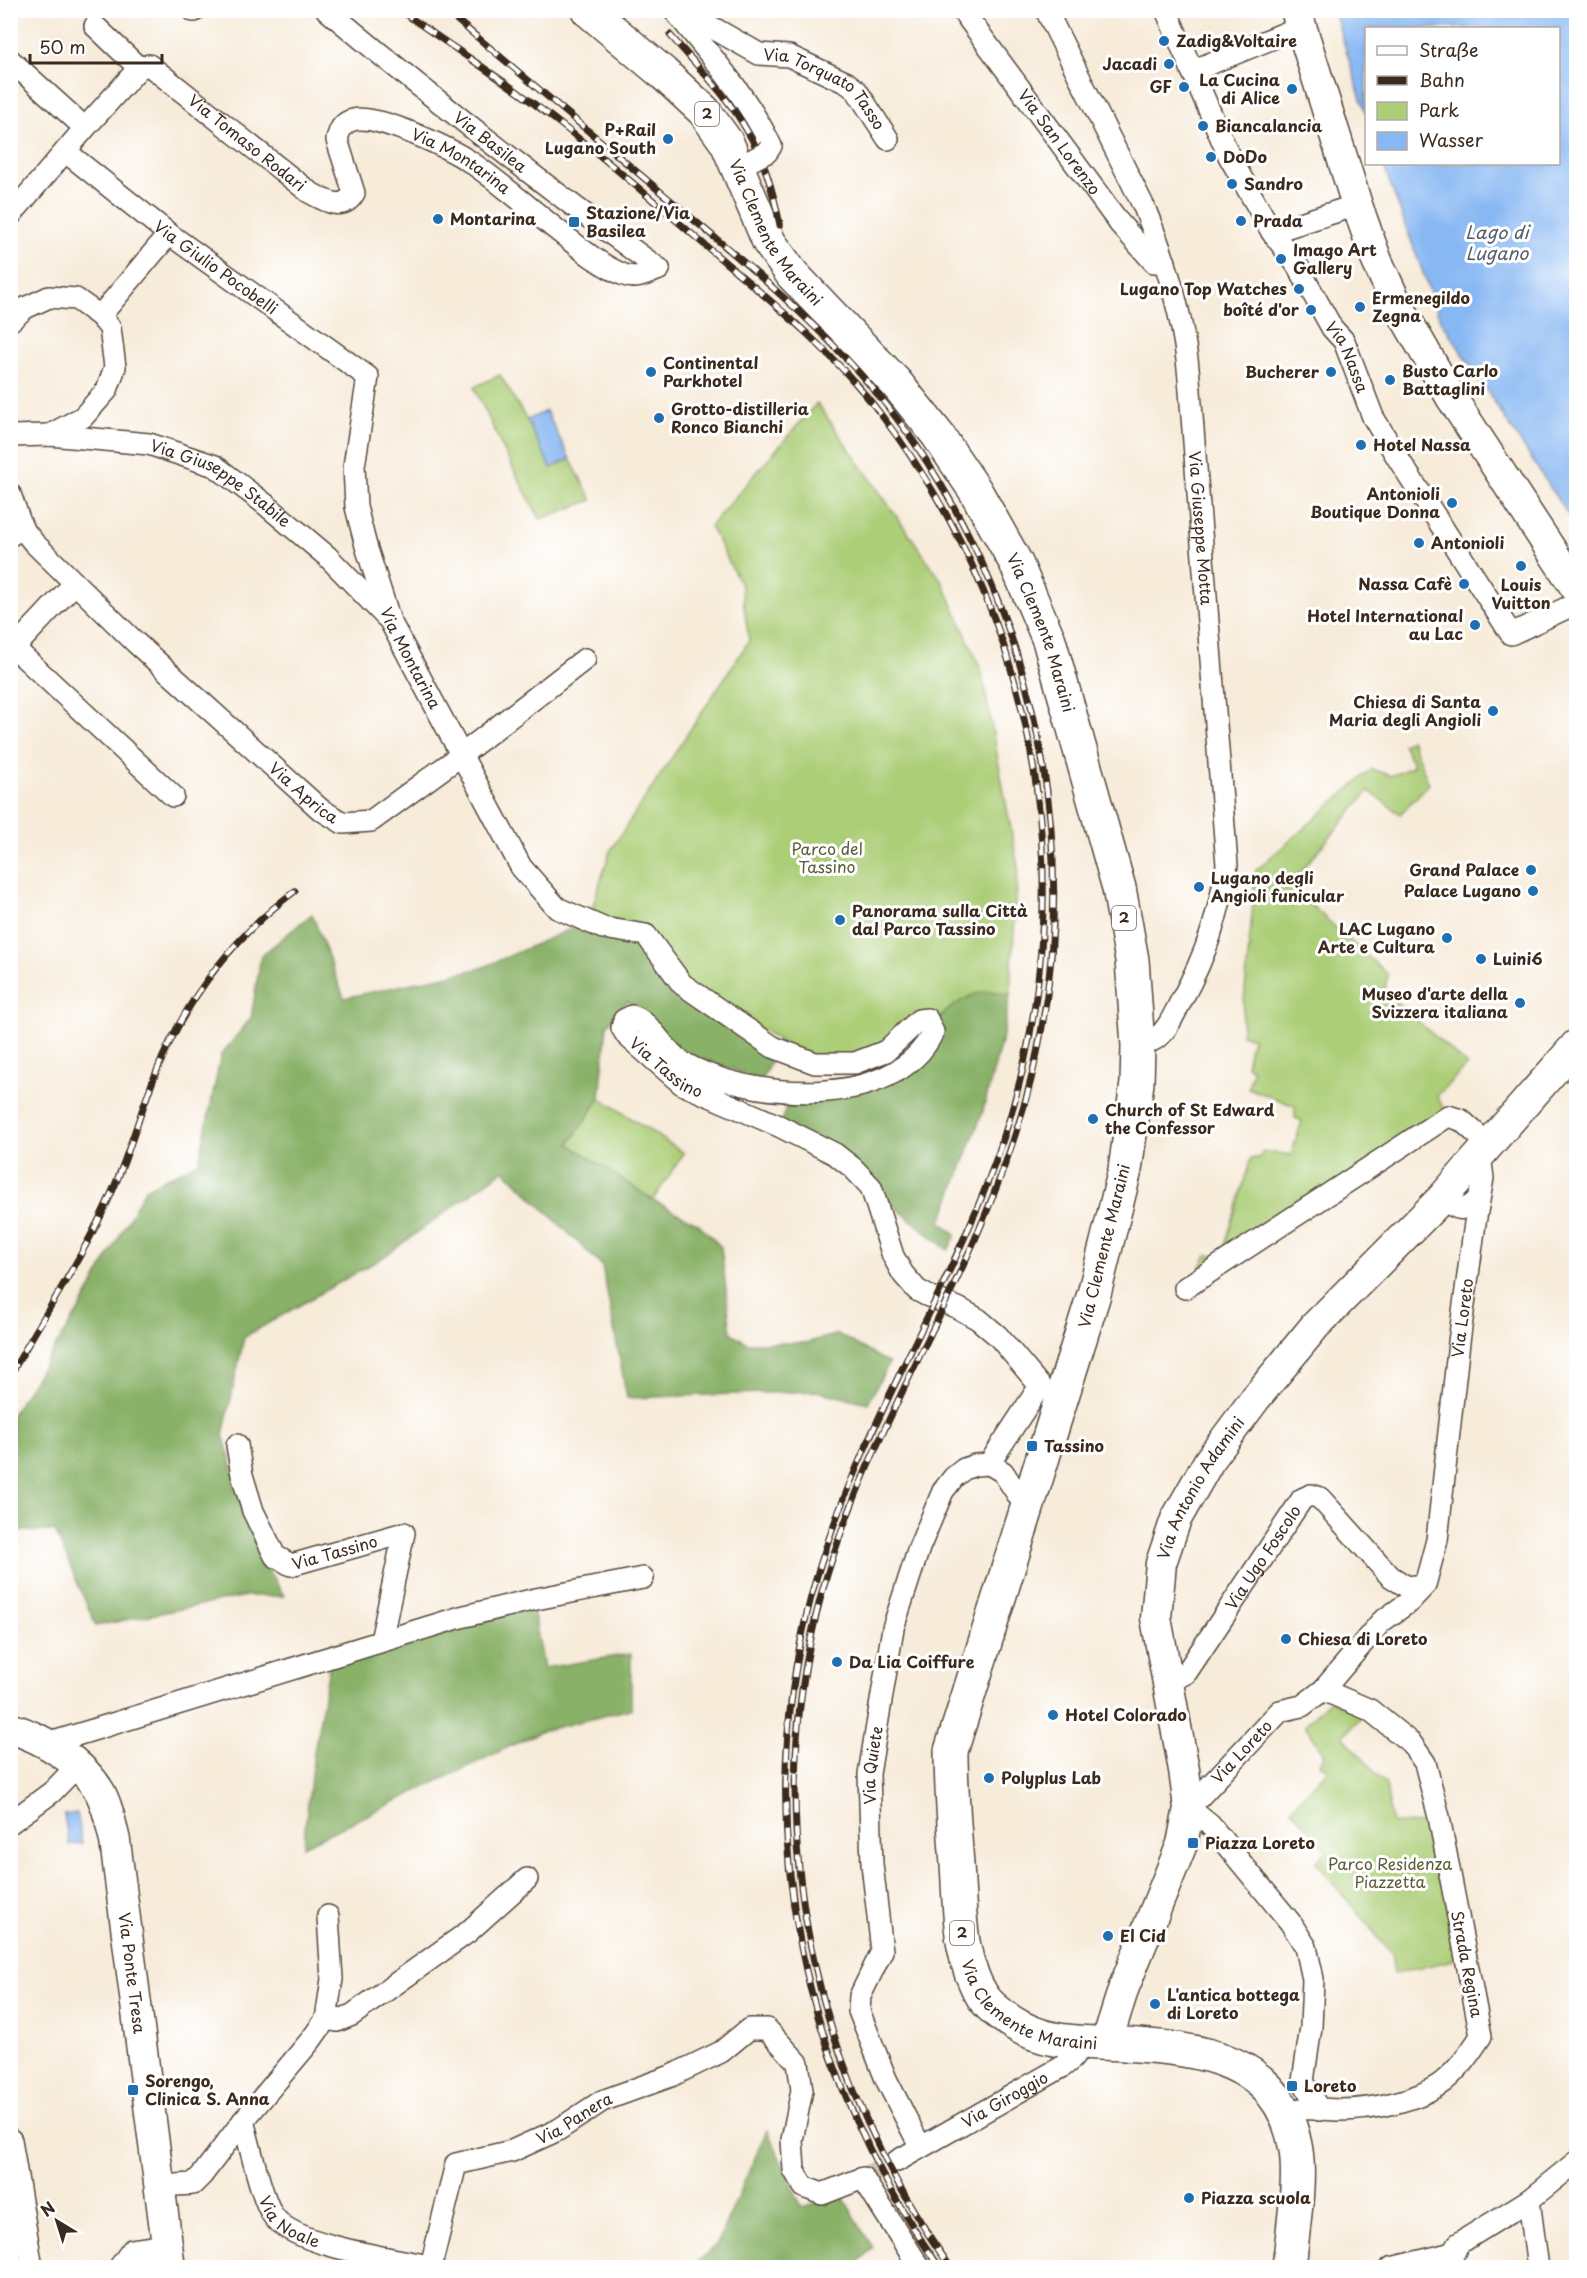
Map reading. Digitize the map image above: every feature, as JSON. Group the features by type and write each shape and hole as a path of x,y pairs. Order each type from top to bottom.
{"main road":[{"name":"Via Clemente Maraini","path":"588,10 670,79 704,111 727,143 752,159 769,242 792,274 896,383 937,434 975,490 1016,564 1048,639 1119,888 1132,960 1138,1046 1137,1083 1125,1170 1094,1294 1052,1389 1026,1509 951,1751 951,1781 963,1947 972,1975 984,1998 997,2012 1034,2034 1056,2041 1184,2050 1237,2066 1268,2087 1285,2112 1296,2147 1297,2168 1289,2268"},
{"path":"1298,19 1357,205 1377,261 1394,298 1425,355 1576,596"},
{"name":"Via Antonio Adamini","path":"1095,2043 1124,1987 1182,1844 1189,1808 1186,1779 1156,1618 1161,1563 1176,1519 1209,1461 1314,1326 1443,1197 1576,1045"},
{"name":"Via Ponte Tresa","path":"10,1728 47,1744 78,1765 90,1778 105,1803 115,1840 169,2256"}],"street":[{"name":"Via Basilea","path":"327,10 557,193 659,269"},
{"path":"674,10 740,91 760,123 771,146 752,159"},
{"name":"Via Torquato Tasso","path":"691,10 706,24 759,54 789,56 847,83 857,91 888,139"},
{"name":"Via San Lorenzo","path":"962,10 1120,224 1154,262 1165,262"},
{"name":"Via Giuseppe Motta","path":"1046,10 1144,207 1165,262 1186,346 1211,636 1211,675 1227,865 1219,913 1209,944 1188,989 1166,1028 1154,1040 1138,1046"},
{"name":"Via Nassa","path":"1166,10 1229,156 1272,232 1297,265 1332,328 1344,341 1373,417 1511,634 1576,596"},
{"path":"1192,71 1298,19"},
{"name":"Via Tomaso Rodari","path":"95,26 139,68 149,66 309,192 324,201 339,205 350,201 354,193"},
{"path":"10,60 85,128"},
{"path":"10,216 139,68"},
{"name":"Via Montarina","path":"354,193 338,140 339,132 344,124 363,119 395,127 429,140 471,162 600,264 627,277 639,277 659,269"},
{"name":"Via Giulio Pocobelli","path":"66,152 169,234 368,377"},
{"path":"1272,232 1357,205"},
{"path":"100,316 169,234"},
{"path":"10,321 25,308 49,297 76,299 100,316 110,328 115,367 107,390 83,417 50,435"},
{"name":"Via Montarina","path":"368,377 354,466 356,507 390,621 521,867 557,908"},
{"name":"Via Giuseppe Stabile","path":"10,436 50,435 149,444 215,466 328,557 390,621"},
{"path":"10,494 16,532"},
{"name":"Via Aprica","path":"16,532 34,543 135,642 320,809 343,823 371,821 460,756 585,659"},
{"path":"74,584 12,647 173,796"},
{"name":"Via Tassino","path":"557,908 603,928 646,935 682,984 773,1047 815,1063 855,1063 886,1051 919,1020 927,1019 932,1025 933,1032 919,1052 898,1069 871,1083 840,1091 794,1091 752,1086 710,1075 681,1061 640,1018 632,1016 624,1020 622,1028 627,1036 682,1084 779,1126 835,1155 853,1168 871,1187 893,1256 903,1274 917,1290 978,1319 1052,1389"},
{"path":"1185,1288 1448,1116 1461,1120 1485,1150"},
{"name":"Via Loreto","path":"1189,1808 1280,1711 1302,1706 1323,1690 1380,1622 1409,1602 1425,1586 1437,1540 1458,1342 1483,1178 1485,1150"},
{"path":"1443,1197 1460,1209 1467,1209 1478,1199"},
{"name":"Via Clemente Maraini","path":"989,1464 1052,1389"},
{"name":"Via Tassino","path":"237,1445 242,1475 253,1511 275,1556 291,1565 404,1533 381,1641"},
{"path":"989,1464 1003,1472 1026,1509"},
{"name":"Via Quiete","path":"920,2146 886,2079 859,2011 860,1996 882,1952 872,1864 869,1774 893,1629 919,1548 943,1491 954,1477 964,1469 989,1464"},
{"name":"Via Ugo Foscolo","path":"1168,1682 1186,1673 1302,1499 1311,1495 1320,1498 1390,1576 1407,1587 1425,1586"},
{"path":"47,1744 460,1617 643,1578"},
{"name":"Strada Regina","path":"1285,2112 1300,2107 1344,2110 1379,2106 1412,2097 1441,2083 1462,2064 1481,2036 1439,1817 1425,1763 1411,1743 1370,1710 1323,1690"},
{"path":"10,1823 52,1792 78,1765"},
{"path":"1189,1808 1210,1825 1290,1922 1306,1947 1313,1979 1311,2027 1303,2081 1319,2110"},
{"path":"326,2019 337,2021 352,2015 468,1932 527,1879"},
{"path":"160,2186 193,2184 202,2175 326,2019 331,1998 332,1979 328,1916"},
{"name":"Via Panera","path":"431,2266 456,2163 512,2151 558,2130 602,2101 671,2076 720,2052 749,2029 767,2029 777,2043 798,2063 802,2090 792,2140 794,2170 804,2187 822,2194 863,2178 902,2243 920,2268"},
{"name":"Via Giroggio","path":"920,2146 1062,2067 1095,2043"},
{"name":"Via Noale","path":"243,2121 268,2204 274,2218 286,2228 319,2243 431,2266"},
{"path":"10,2140 32,2268"},
{"path":"897,2161 920,2146"},
{"path":"1391,2268 1454,2253 1458,2244 1529,2200 1576,2162"},
{"path":"1529,2200 1538,2268"},
{"path":"119,2268 132,2250 169,2256"}],"green space":[{"path":"500,375 527,420 551,468 570,459 592,500 540,519 474,387"},
{"name":"Parco del Tassino","path":"817,403 942,581 981,669 1018,867 1010,995 991,991 886,1051 815,1063 588,921 610,851 749,641 741,585 710,526"},
{"path":"1411,740 1429,784 1400,814 1369,791 1289,885 1388,975 1384,991 1467,1065 1437,1096 1446,1112 1197,1274 1207,1255 1217,1256 1224,1249 1251,1158 1259,1158 1263,1151 1291,1155 1302,1121 1295,1118 1295,1106 1248,1088 1253,1069 1246,1065 1252,1038 1242,1034 1242,1023 1256,870 1372,769 1391,776 1414,766 1403,744"},
{"path":"312,914 344,998 482,968 588,921 646,935 703,1005 772,1060 761,1080 680,1051 628,1001 607,1025 600,1098 569,1144 653,1200 699,1224 721,1247 731,1333 747,1343 805,1343 838,1334 889,1363 868,1403 816,1391 627,1398 602,1266 504,1170 382,1258 244,1337 223,1435 259,1555 284,1596 246,1596 96,1626 55,1531 18,1531 11,1535 11,1416 81,1307 145,1189 199,1162 221,1055 251,1018 261,956"},
{"path":"991,991 1010,995 1003,1035 982,1114 941,1222 956,1235 948,1250 871,1187 779,1126 793,1091 898,1069 937,1020 949,1009 976,994"},
{"path":"600,1098 684,1153 653,1200 569,1144"},
{"path":"532,1604 544,1668 631,1654 631,1709 542,1731 303,1846 314,1752 330,1662"},
{"name":"Parco Residenza Piazzetta","path":"1330,1700 1363,1715 1343,1736 1386,1785 1392,1823 1431,1824 1458,1959 1393,1974 1392,1954 1316,1862 1327,1850 1291,1809 1328,1770 1320,1764 1325,1755 1305,1725"},
{"path":"767,2130 802,2207 842,2195 873,2248 854,2267 691,2268 717,2244"}],"water":[{"name":"Lago di Lugano","path":"1334,11 1576,11 1576,527 1440,319 1383,165 1560,165 1560,27 1365,27 1365,112"},
{"path":"546,411 570,459 551,468 527,420"},
{"path":"77,1813 82,1843 69,1845 64,1815"}],"tunnel":[{"path":"863,2178 897,2161"}],"railway":[{"path":"400,10 554,119 626,177 783,312 862,390 938,499 983,591 1016,687 1036,786 1043,887 1037,989 1018,1090 985,1189 940,1291 868,1441 827,1544 811,1597 793,1685 786,1773 789,1860 801,1946 822,2031 853,2113 892,2192 940,2268"},
{"path":"445,10 778,292 867,381 918,448 959,516 993,588 1019,662 1038,738 1050,816 1054,895 1049,974 1032,1077 1011,1146 986,1214 872,1456 837,1546 822,1592 803,1680 796,1769 798,1857 810,1944 832,2030 863,2112 903,2192 951,2268"},
{"path":"670,35 720,92 746,129 767,175 780,225"},
{"path":"10,1376 101,1216 124,1163 156,1073 181,1020 213,972 231,950 250,929 295,891"}],"place":[{"name":"Zadig&Voltaire","path":"1164,41"},
{"name":"Jacadi","path":"1169,64"},
{"name":"GF","path":"1184,87"},
{"name":"La Cucina di Alice","path":"1292,89"},
{"name":"Biancalancia","path":"1203,126"},
{"name":"P+Rail Lugano South","path":"668,139"},
{"name":"DoDo","path":"1211,157"},
{"name":"Sandro","path":"1232,184"},
{"name":"Montarina","path":"438,219"},
{"name":"Prada","path":"1241,221"},
{"name":"Stazione/Via Basilea","path":"574,222"},
{"name":"Imago Art Gallery","path":"1281,259"},
{"name":"Lugano Top Watches","path":"1299,289"},
{"name":"Ermenegildo Zegna","path":"1360,307"},
{"name":"boîté d'or","path":"1311,310"},
{"name":"Continental Parkhotel","path":"651,372"},
{"name":"Bucherer","path":"1331,372"},
{"name":"Busto Carlo Battaglini","path":"1390,380"},
{"name":"Grotto-distilleria Ronco Bianchi","path":"659,418"},
{"name":"Hotel Nassa","path":"1361,445"},
{"name":"Antonioli Boutique Donna","path":"1452,503"},
{"name":"Antonioli","path":"1419,543"},
{"name":"Louis Vuitton","path":"1521,566"},
{"name":"Nassa Cafè","path":"1464,584"},
{"name":"Hotel International au Lac","path":"1475,625"},
{"name":"Chiesa di Santa Maria degli Angioli","path":"1493,711"},
{"name":"Grand Palace","path":"1531,870"},
{"name":"Lugano degli Angioli funicular","path":"1199,887"},
{"name":"Palace Lugano","path":"1533,891"},
{"name":"Panorama sulla Città dal Parco Tassino","path":"840,920"},
{"name":"LAC Lugano Arte e Cultura","path":"1447,938"},
{"name":"Luini6","path":"1481,959"},
{"name":"Museo d'arte della Svizzera italiana","path":"1520,1003"},
{"name":"Church of St Edward the Confessor","path":"1093,1119"},
{"name":"Tassino","path":"1032,1446"},
{"name":"Chiesa di Loreto","path":"1286,1639"},
{"name":"Da Lia Coiffure","path":"837,1662"},
{"name":"Hotel Colorado","path":"1053,1715"},
{"name":"Polyplus Lab","path":"989,1778"},
{"name":"Piazza Loreto","path":"1193,1843"},
{"name":"El Cid","path":"1108,1936"},
{"name":"L'antica bottega di Loreto","path":"1155,2004"},
{"name":"Loreto","path":"1292,2086"},
{"name":"Sorengo, Clinica S. Anna","path":"133,2090"},
{"name":"Piazza scuola","path":"1189,2198"}]}
